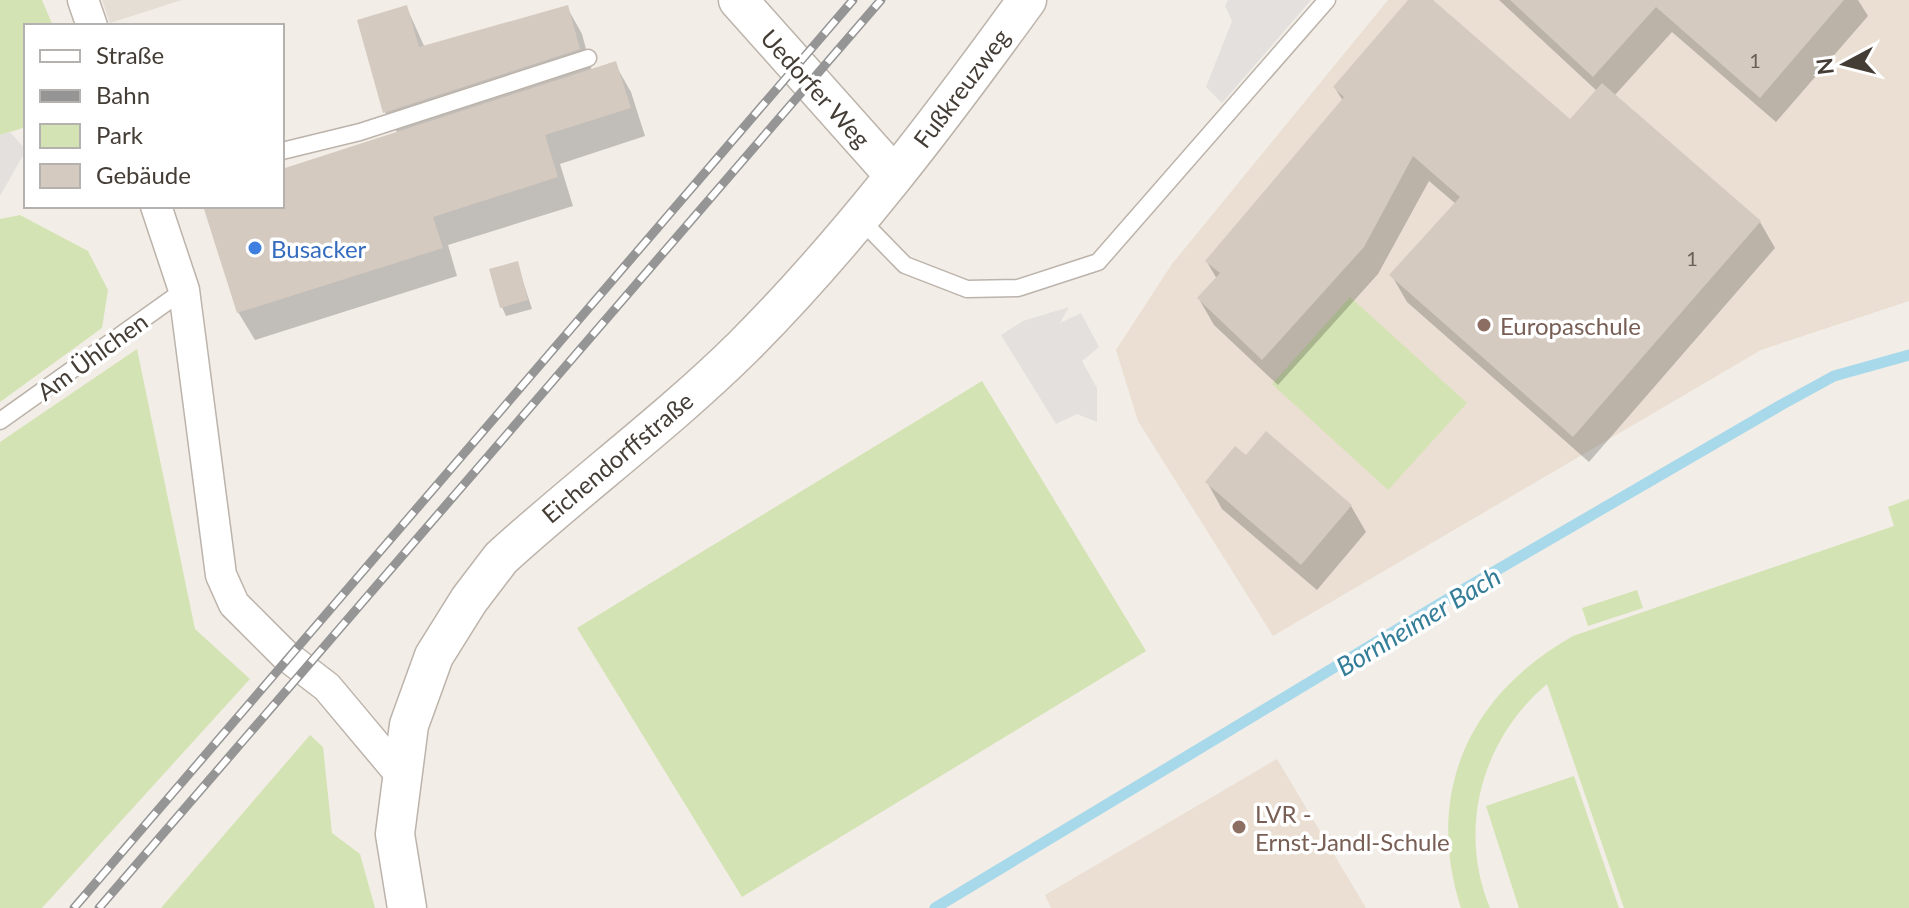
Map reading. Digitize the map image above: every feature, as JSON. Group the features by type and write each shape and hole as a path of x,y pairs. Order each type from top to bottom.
{"street":[{"path":"83,0 91,24"},
{"name":"Uedorfer Weg","path":"738,0 894,175"},
{"name":"Fußkreuzweg","path":"894,175 952,104 1027,0"},
{"name":"Eichendorffstraße","path":"407,908 395,834 400,774 409,725 434,656 469,600 501,558 743,346 894,175"},
{"path":"157,208 184,290 221,575 234,604 284,654 327,687 400,774"}],"lane":[{"path":"858,217 905,265 967,289 1018,288 1098,262 1327,0"},
{"path":"284,151 360,132 588,58"},
{"name":"Am Ühlchen","path":"0,421 184,290"}],"shaded area":[{"path":"102,0 182,0 110,23"},
{"path":"1228,0 1311,0 1222,103 1206,87 1232,21 1225,6"},
{"name":"Europaschule","path":"1388,0 1909,0 1909,301 1761,350 1273,636 1138,421 1116,350 1172,264"},
{"path":"10,132 24,148 24,154 0,196 0,135"},
{"path":"1069,307 1060,323 1081,313 1099,347 1082,361 1097,388 1097,422 1077,414 1056,424 1001,335 1023,321"},
{"name":"LVR - Ernst-Jandl-Schule","path":"1277,759 1366,908 1051,908 1045,895"}],"green space":[{"path":"0,0 42,0 52,24 24,24 24,128 0,135"},
{"path":"20,215 88,251 108,290 102,328 0,402 0,219"},
{"path":"1350,297 1467,403 1388,490 1272,384"},
{"path":"137,349 195,629 250,679 42,908 0,908 0,442"},
{"path":"982,381 1146,651 742,897 577,628"},
{"path":"1909,499 1909,908 1624,908 1547,684 1506,731 1482,787 1476,816 1476,847 1480,878 1490,908 1461,908 1451,865 1448,825 1453,787 1464,751 1482,717 1506,687 1537,660 1573,636 1894,526 1888,507"},
{"path":"1637,590 1643,608 1588,626 1582,608"},
{"path":"310,735 323,747 332,833 360,854 375,908 161,908"},
{"path":"1574,776 1619,908 1519,908 1486,806"}],"building":[{"path":"1408,0 1433,0 1570,119 1602,83 1761,221 1573,437 1389,275 1460,197 1413,156 1364,247 1262,360 1197,298 1220,273 1205,261 1344,97 1333,87"},
{"path":"1510,0 1844,0 1760,98 1656,7 1593,77"},
{"path":"407,5 419,47 568,5 580,49 383,113 357,20"},
{"path":"616,61 631,108 545,135 558,177 433,217 443,248 237,313 204,208 284,208 284,168"},
{"path":"518,261 528,300 500,308 489,269"},
{"path":"1266,431 1352,505 1301,565 1205,482 1235,446 1246,455"}],"waterway":[{"name":"Bornheimer Bach","path":"935,908 1466,588 1781,405 1834,376 1909,355"}],"railway":[{"path":"74,908 853,0"},
{"path":"99,908 881,0"}],"place":[{"name":"Busacker","path":"255,248"},
{"name":"Europaschule","path":"1484,325"},
{"name":"LVR - Ernst-Jandl-Schule","path":"1239,827"}]}
